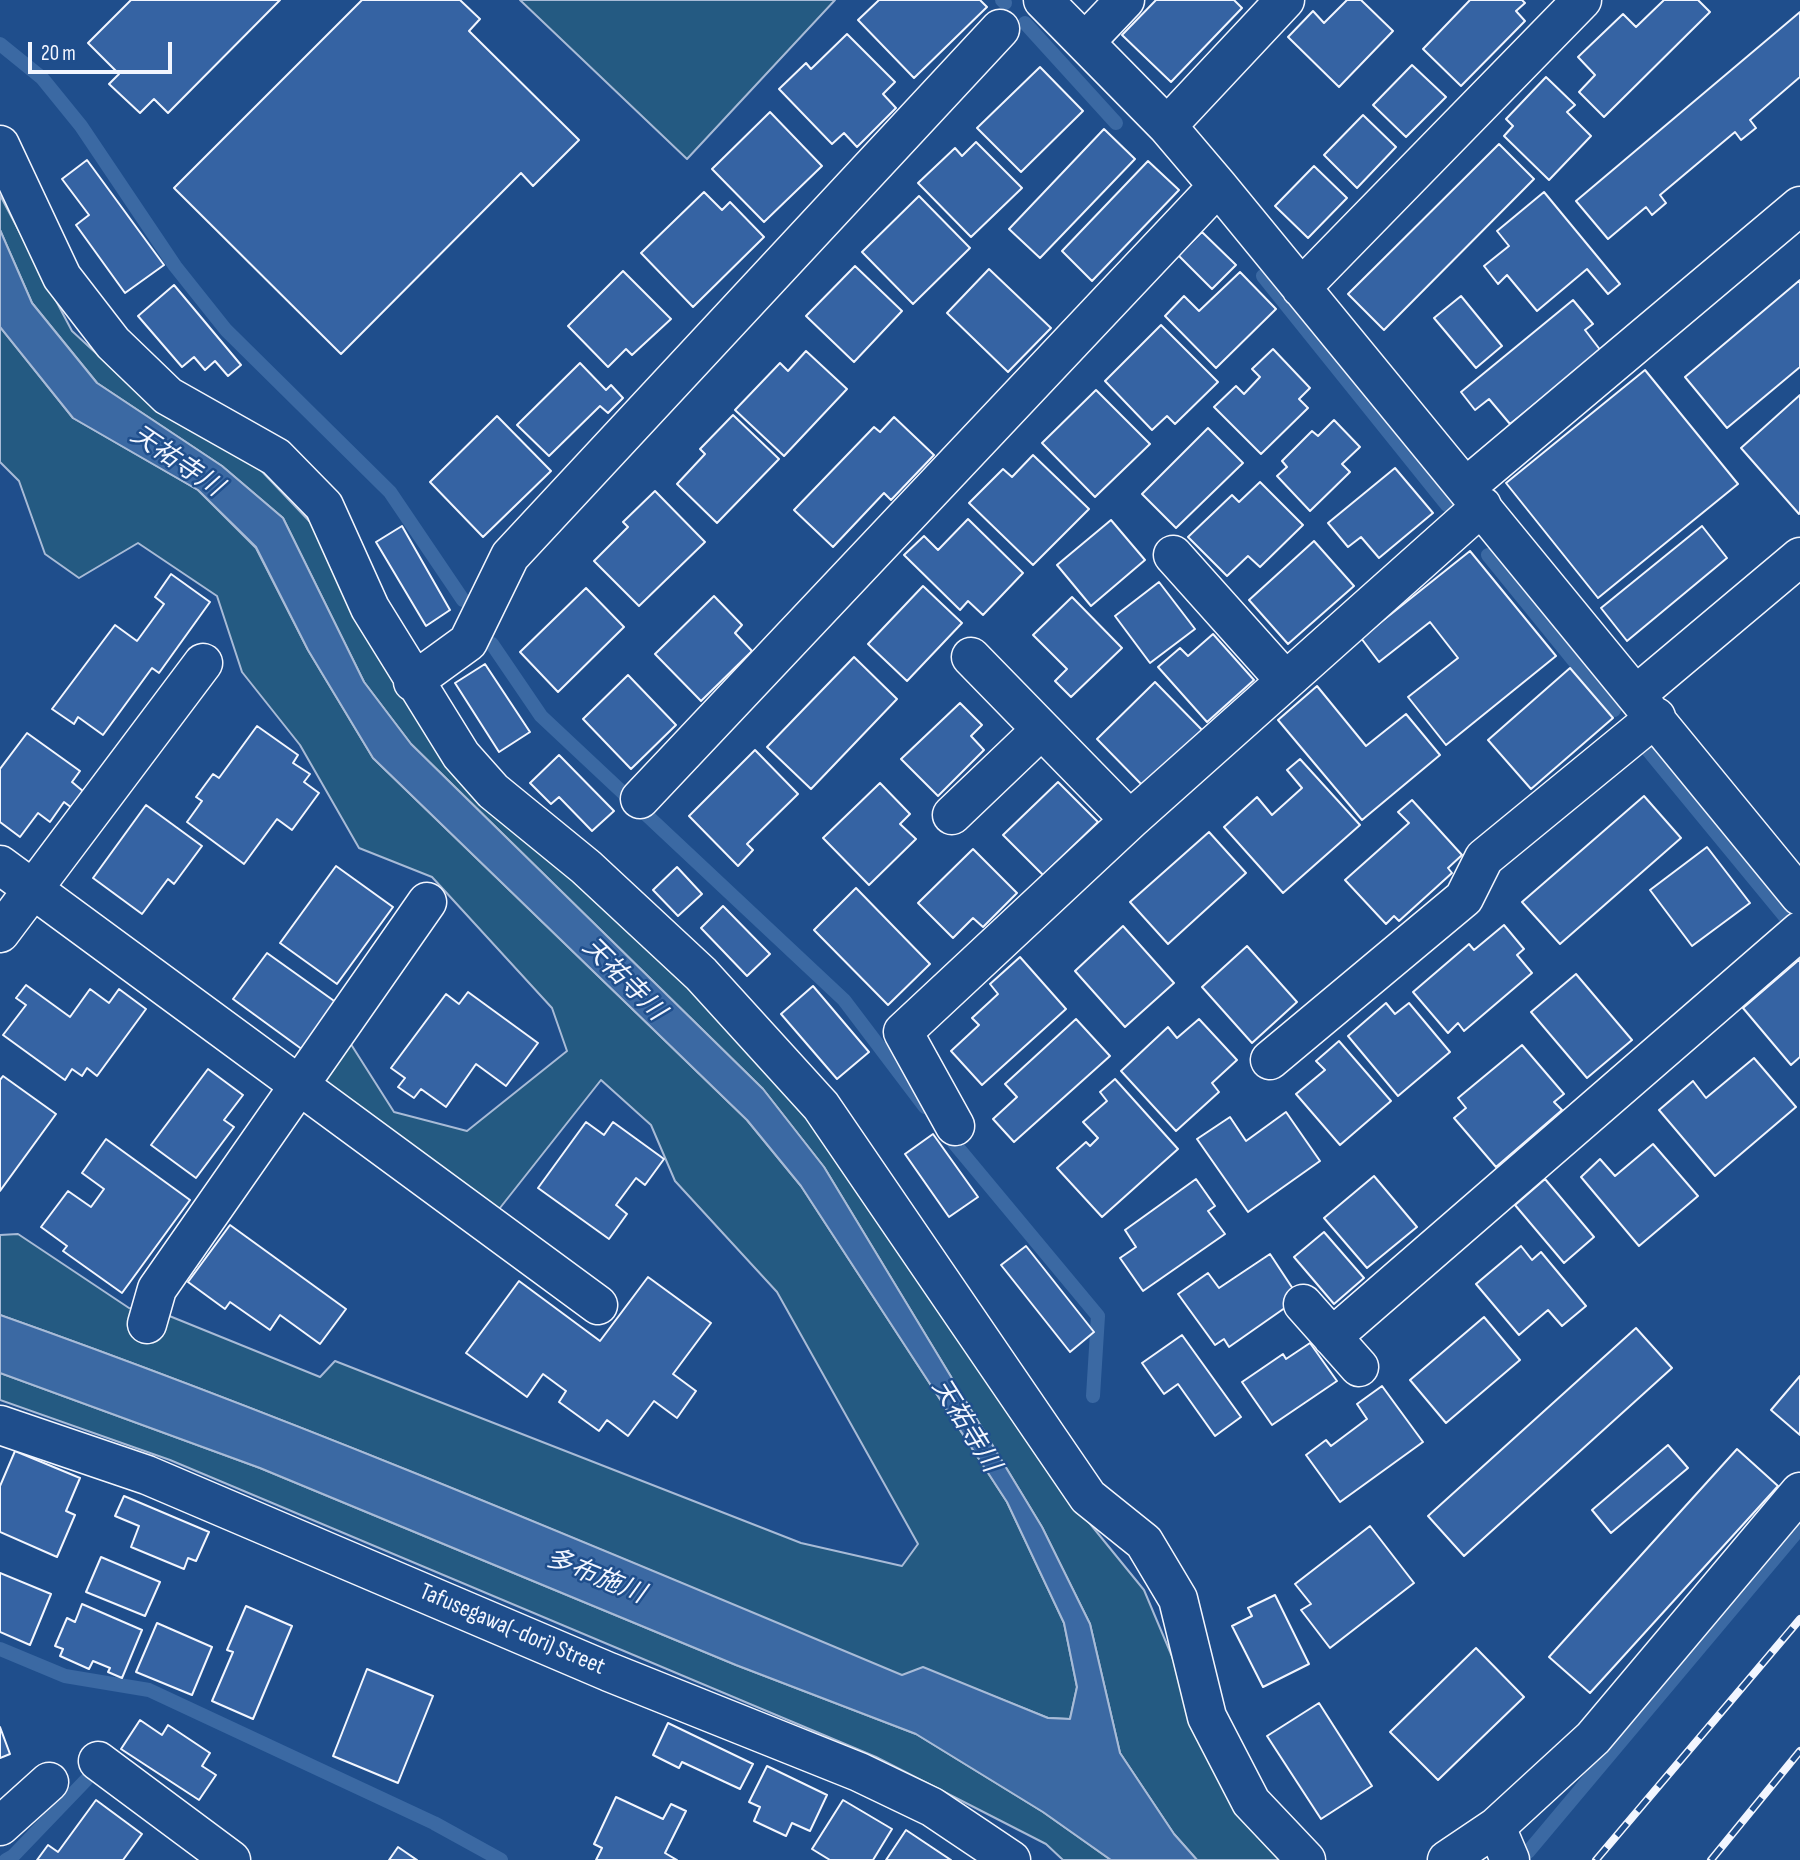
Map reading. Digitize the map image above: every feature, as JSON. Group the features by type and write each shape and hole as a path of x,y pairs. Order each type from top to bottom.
{"street":[{"path":"1043,0 1167,126 1647,706 1800,896"},
{"path":"1085,42 1125,0"},
{"path":"1167,126 1285,0"},
{"path":"1301,288 1581,0"},
{"path":"413,682 468,642 510,556 1000,29"},
{"path":"0,145 62,276 113,343 168,396 276,457 324,506 370,608 413,682 461,755 493,791 586,867 701,974 821,1106 1088,1497 1144,1542 1178,1599 1207,1717 1251,1802 1306,1860"},
{"path":"640,799 1217,186"},
{"path":"955,1126 903,1032 1284,679 1474,497 1800,206"},
{"path":"1173,555 1284,679"},
{"path":"1270,1060 1464,898 1484,858 1647,706 1800,557"},
{"path":"971,657 1129,820"},
{"path":"0,933 203,663"},
{"path":"952,815 1041,730"},
{"path":"0,866 598,1305"},
{"path":"147,1324 157,1289 427,902"},
{"path":"1332,1337 1800,930"},
{"path":"1303,1304 1359,1367"},
{"name":"Tafusegawa(-dori) Street","path":"0,1425 147,1475 609,1672 859,1773 932,1807 1009,1859"},
{"path":"1447,1860 1503,1843 1800,1492"},
{"path":"98,1761 231,1860"},
{"path":"0,1826 49,1782"}],"shaded area":[{"path":"520,0 835,0 687,159"},
{"path":"0,195 72,331 149,402 253,462 313,525 362,631 602,899 818,1114 1056,1482 1144,1590 1238,1813 1284,1860 1197,1860 1174,1834 1120,1753 1090,1624 1042,1527 824,1167 763,1089 411,744 364,682 283,518 222,466 97,383 32,303 0,230"},
{"path":"0,327 73,418 198,490 256,548 308,650 373,758 747,1120 801,1186 1007,1502 1064,1623 1077,1687 1070,1719 1048,1718 923,1668 902,1676 341,1443 0,1315 0,1235 18,1234 129,1308 162,1313 320,1377 335,1361 801,1543 902,1566 918,1544 777,1292 675,1181 651,1125 601,1080 496,1213 318,1081 347,1038 394,1112 467,1131 567,1051 552,1008 432,877 359,848 300,745 242,672 217,596 138,543 79,578 45,554 19,481 0,462"},
{"path":"0,1373 260,1468 736,1665 916,1734 1043,1812 1111,1860 1063,1860 1046,1844 876,1757 170,1460 0,1400"}],"water":[{"path":"0,230 32,303 97,383 222,466 283,518 364,682 411,744 763,1089 824,1167 1042,1527 1090,1624 1120,1753 1174,1834 1197,1860 1111,1860 1043,1812 916,1734 736,1665 260,1468 0,1373 0,1315 341,1443 902,1675 923,1667 1048,1718 1070,1719 1077,1687 1064,1623 1007,1502 801,1186 747,1120 373,758 308,650 256,547 198,490 73,418 0,327"}],"building":[{"path":"131,0 280,0 168,113 154,99 140,113 109,84 119,74 88,43"},
{"path":"362,0 460,0 480,19 469,31 579,140 533,186 521,173 341,354 174,188"},
{"path":"879,0 980,0 987,7 914,78 858,20"},
{"path":"1156,0 1234,0 1242,8 1171,82 1122,35"},
{"path":"1347,0 1361,0 1393,31 1339,87 1288,37 1313,11 1324,23"},
{"path":"1470,0 1522,0 1525,3 1516,11 1525,21 1461,86 1423,49"},
{"path":"1664,0 1698,0 1710,12 1604,117 1579,92 1595,75 1578,57 1623,14 1636,27"},
{"path":"1800,12 1800,77 1750,120 1756,128 1741,140 1735,132 1660,195 1666,203 1652,215 1646,207 1608,239 1576,201"},
{"path":"847,34 895,82 883,94 896,108 857,147 844,133 832,144 779,89 806,63 811,69"},
{"path":"1412,65 1446,97 1406,137 1373,105"},
{"path":"1040,67 1083,111 1021,172 977,128"},
{"path":"1546,77 1575,105 1567,112 1591,136 1549,180 1504,136 1513,126 1506,119"},
{"path":"770,112 822,166 764,222 712,169"},
{"path":"1363,115 1396,147 1357,188 1324,155"},
{"path":"1104,129 1135,159 1040,258 1009,229"},
{"path":"976,142 1022,188 971,237 918,183 955,148 962,156"},
{"path":"1499,144 1534,179 1384,330 1348,294"},
{"path":"87,160 164,265 125,293 76,225 89,215 62,179"},
{"path":"1148,161 1179,190 1092,281 1062,251"},
{"path":"1314,166 1347,198 1308,238 1275,206"},
{"path":"704,192 722,210 730,202 764,237 693,307 641,253"},
{"path":"1544,192 1620,284 1608,294 1587,269 1537,311 1507,275 1498,284 1484,266 1509,246 1497,231"},
{"path":"919,196 970,248 913,304 862,252"},
{"path":"1202,232 1236,265 1212,289 1178,255"},
{"path":"855,266 902,311 854,362 806,316"},
{"path":"989,269 1051,328 1008,372 947,313"},
{"path":"623,271 671,319 632,355 626,349 608,367 568,326"},
{"path":"1240,272 1276,309 1216,368 1165,316 1184,296 1199,311"},
{"path":"1800,280 1800,367 1727,428 1685,377"},
{"path":"174,285 241,365 228,376 215,361 205,370 194,357 182,367 138,316"},
{"path":"1461,296 1502,346 1476,368 1434,318"},
{"path":"1573,300 1593,324 1585,330 1601,351 1510,424 1489,399 1475,410 1461,392"},
{"path":"1161,325 1218,382 1175,424 1167,416 1152,430 1105,381"},
{"path":"1273,349 1310,388 1299,399 1308,408 1261,454 1214,407 1236,386 1244,394 1260,377 1252,369"},
{"path":"806,351 847,389 784,456 735,410 780,363 788,371"},
{"path":"580,363 606,390 611,385 623,398 608,413 600,406 549,456 517,425"},
{"path":"1645,370 1738,484 1598,598 1506,483"},
{"path":"1096,390 1150,444 1095,497 1042,443"},
{"path":"1800,395 1800,513 1799,514 1741,448"},
{"path":"733,415 779,459 717,523 677,484 705,454 700,449"},
{"path":"497,416 551,471 483,537 430,482"},
{"path":"894,417 934,455 891,500 884,493 833,547 794,510 874,427 880,432"},
{"path":"1334,420 1360,447 1342,464 1350,472 1310,511 1277,476 1287,467 1282,461 1312,431 1318,436"},
{"path":"1208,428 1243,463 1176,528 1142,494"},
{"path":"1033,455 1089,509 1033,565 969,503 1003,469 1012,477"},
{"path":"1395,468 1433,513 1379,558 1361,537 1348,547 1328,523"},
{"path":"1260,482 1303,525 1260,567 1248,556 1227,576 1188,537 1232,495 1239,502"},
{"path":"655,491 705,542 639,606 594,561 628,527 623,522"},
{"path":"968,519 1023,573 983,615 968,601 960,610 904,555 924,536 938,550"},
{"path":"1111,520 1145,560 1091,606 1057,565"},
{"path":"402,526 450,610 426,626 376,542"},
{"path":"1702,526 1727,558 1627,641 1601,608"},
{"path":"1314,541 1354,586 1288,644 1249,600"},
{"path":"1470,551 1556,656 1446,745 1408,697 1458,658 1430,622 1379,662 1361,638"},
{"path":"171,574 210,602 159,673 152,668 103,735 78,717 74,724 52,709 115,625 137,641 164,604 155,597"},
{"path":"1159,582 1195,629 1150,663 1115,616"},
{"path":"923,586 962,623 907,681 868,644"},
{"path":"586,588 624,627 558,692 520,652"},
{"path":"714,596 742,625 735,633 752,651 701,701 655,654"},
{"path":"1072,597 1122,648 1071,697 1055,681 1067,669 1033,635"},
{"path":"1213,634 1254,680 1207,722 1158,667 1180,648 1188,656"},
{"path":"854,657 897,699 811,789 767,747"},
{"path":"485,664 530,732 499,752 455,683"},
{"path":"1570,668 1613,718 1531,789 1488,740"},
{"path":"628,675 676,725 631,769 583,719"},
{"path":"1155,682 1203,731 1145,788 1097,739"},
{"path":"1317,686 1366,746 1406,714 1440,755 1362,820 1278,720"},
{"path":"960,703 982,725 971,736 984,750 938,796 901,759"},
{"path":"257,726 298,755 293,763 310,774 304,782 319,793 292,830 277,819 244,864 187,822 202,801 196,797 213,774 219,778"},
{"path":"27,733 80,771 72,782 84,792 72,808 64,802 50,822 38,813 20,837 0,822 0,769"},
{"path":"755,750 798,794 747,844 753,850 738,866 689,816"},
{"path":"559,755 614,811 592,831 559,797 551,804 530,783"},
{"path":"1300,759 1360,825 1283,893 1224,827 1257,797 1272,815 1302,788 1287,770"},
{"path":"1058,782 1098,822 1043,875 1003,835"},
{"path":"880,783 910,814 900,824 916,839 869,885 823,838"},
{"path":"1644,796 1681,838 1560,944 1522,902"},
{"path":"1412,800 1462,855 1448,868 1452,873 1399,921 1394,916 1386,924 1345,880 1409,823 1398,812"},
{"path":"146,805 202,846 174,884 168,879 142,914 93,878"},
{"path":"1209,832 1246,873 1168,944 1130,902"},
{"path":"1707,847 1750,903 1692,946 1650,890"},
{"path":"973,849 1017,893 983,927 973,918 953,938 918,903"},
{"path":"336,866 393,907 337,984 280,943"},
{"path":"677,867 702,894 678,916 653,890"},
{"path":"856,888 930,964 888,1005 814,930"},
{"path":"723,906 770,954 747,976 701,928"},
{"path":"1504,925 1524,949 1517,955 1532,973 1464,1031 1458,1023 1448,1033 1413,992 1469,944 1474,950"},
{"path":"1123,926 1174,983 1125,1027 1075,971"},
{"path":"1247,946 1297,1002 1252,1043 1202,987"},
{"path":"267,953 337,1003 303,1050 233,999"},
{"path":"1020,957 1066,1009 982,1085 951,1051 979,1025 972,1018 998,994 990,984"},
{"path":"1800,959 1800,1057 1791,1065 1743,1008"},
{"path":"1576,974 1632,1040 1587,1078 1531,1012"},
{"path":"26,985 70,1017 90,989 109,1003 119,989 146,1009 97,1076 87,1068 82,1076 72,1069 65,1080 3,1035 26,1005 16,998"},
{"path":"813,986 869,1052 837,1079 781,1014"},
{"path":"468,992 538,1043 506,1086 476,1064 446,1107 421,1089 414,1098 398,1087 405,1078 391,1068 446,994 459,1004"},
{"path":"1386,1003 1395,1014 1409,1003 1450,1052 1398,1096 1348,1036"},
{"path":"1076,1019 1110,1056 1014,1142 993,1119 1017,1097 1005,1084"},
{"path":"1199,1019 1237,1060 1212,1083 1219,1092 1176,1131 1121,1071 1168,1027 1177,1038"},
{"path":"1339,1041 1391,1101 1340,1145 1296,1094 1325,1070 1316,1061"},
{"path":"1522,1045 1564,1094 1554,1102 1562,1110 1496,1167 1454,1118 1466,1108 1458,1098"},
{"path":"1754,1058 1796,1107 1715,1176 1659,1110 1693,1081 1706,1098"},
{"path":"208,1069 243,1095 224,1120 234,1127 196,1178 151,1145"},
{"path":"3,1076 56,1114 0,1191 0,1080"},
{"path":"1115,1079 1178,1149 1102,1217 1057,1168 1086,1142 1090,1146 1098,1138 1083,1122 1107,1101 1100,1092"},
{"path":"1286,1112 1320,1161 1248,1212 1197,1139 1230,1117 1246,1141"},
{"path":"586,1122 604,1135 613,1122 664,1159 645,1185 636,1178 616,1205 627,1214 609,1239 538,1188"},
{"path":"933,1134 978,1197 949,1217 905,1154"},
{"path":"106,1139 190,1200 122,1293 63,1251 67,1246 41,1227 68,1191 91,1207 104,1189 82,1173"},
{"path":"1653,1144 1698,1196 1639,1246 1581,1177 1600,1159 1615,1176"},
{"path":"1374,1176 1417,1227 1367,1268 1324,1218"},
{"path":"1196,1179 1215,1206 1208,1211 1225,1234 1143,1291 1120,1258 1136,1247 1125,1230"},
{"path":"1545,1179 1594,1237 1564,1263 1515,1205"},
{"path":"230,1225 346,1309 320,1344 280,1315 270,1330 230,1302 225,1309 188,1282"},
{"path":"1324,1232 1364,1278 1334,1304 1294,1257"},
{"path":"1026,1246 1094,1332 1070,1352 1001,1265"},
{"path":"1521,1246 1532,1260 1541,1252 1586,1306 1562,1326 1548,1310 1519,1335 1476,1284"},
{"path":"1270,1254 1299,1298 1229,1347 1224,1339 1215,1345 1178,1294 1208,1273 1219,1288"},
{"path":"648,1277 711,1323 673,1374 696,1391 677,1418 654,1401 628,1436 607,1420 599,1431 559,1402 566,1391 543,1374 527,1397 466,1353 519,1281 600,1341"},
{"path":"1484,1317 1520,1360 1446,1423 1410,1380"},
{"path":"1636,1328 1672,1368 1464,1556 1428,1516"},
{"path":"1182,1335 1241,1417 1215,1436 1178,1384 1164,1394 1142,1363"},
{"path":"1310,1343 1337,1381 1272,1425 1242,1382 1283,1354 1286,1359"},
{"path":"1800,1376 1800,1435 1771,1410"},
{"path":"1382,1386 1423,1442 1340,1502 1306,1455 1326,1440 1331,1446 1367,1419 1357,1404"},
{"path":"1668,1445 1688,1468 1611,1533 1592,1510"},
{"path":"1737,1449 1778,1486 1590,1693 1549,1657"},
{"path":"15,1451 80,1478 66,1511 75,1515 57,1557 0,1532 0,1486"},
{"path":"124,1496 209,1532 196,1561 188,1558 184,1569 131,1547 139,1526 115,1516"},
{"path":"1370,1526 1414,1583 1330,1648 1301,1610 1311,1604 1295,1584"},
{"path":"101,1557 160,1582 145,1616 86,1592"},
{"path":"0,1573 51,1594 30,1645 0,1632"},
{"path":"1275,1595 1309,1664 1263,1687 1232,1626 1252,1616 1248,1608"},
{"path":"82,1604 142,1630 122,1678 108,1672 110,1668 93,1661 89,1669 60,1656 63,1649 55,1646 67,1618 75,1622"},
{"path":"246,1606 292,1626 253,1719 212,1701 233,1652 227,1650"},
{"path":"157,1623 212,1647 192,1695 136,1672"},
{"path":"1476,1648 1524,1697 1438,1780 1390,1732"},
{"path":"367,1669 433,1696 398,1783 333,1756"},
{"path":"1319,1703 1372,1786 1321,1819 1267,1736"},
{"path":"140,1720 162,1735 168,1725 210,1753 202,1766 216,1775 199,1800 121,1749"},
{"path":"668,1723 753,1764 740,1789 682,1762 679,1768 653,1755"},
{"path":"0,1727 10,1754 0,1758"},
{"path":"767,1766 827,1795 810,1831 792,1823 786,1836 754,1821 760,1807 749,1802"},
{"path":"616,1797 663,1819 671,1804 686,1811 665,1853 677,1860 596,1860 602,1848 594,1844"},
{"path":"96,1800 142,1834 123,1860 37,1860 48,1845 58,1852"},
{"path":"843,1800 892,1829 873,1860 830,1860 812,1849"},
{"path":"906,1830 951,1860 886,1860"},
{"path":"398,1847 417,1860 389,1860"}],"waterway":[{"path":"1002,0 1005,3"},
{"path":"1025,23 1116,123"},
{"path":"0,44 42,78 81,126 175,266 226,330 390,492 463,600"},
{"path":"1263,276 1447,505"},
{"path":"1488,555 1614,710"},
{"path":"492,644 541,716 844,1000 925,1107"},
{"path":"1647,749 1787,919"},
{"path":"944,1131 1098,1316 1093,1396"},
{"path":"1528,1852 1800,1528"},
{"path":"0,1649 65,1676 149,1690 434,1823 501,1860"},
{"path":"6,1860 13,1856 86,1780"}],"railway":[{"path":"1596,1860 1800,1619"},
{"path":"1711,1860 1800,1751"}],"water label":[{"name":"天祐寺川","path":"176,462"},
{"name":"天祐寺川","path":"623,980"},
{"name":"天祐寺川","path":"965,1426"},
{"name":"多布施川","path":"595,1577"}]}
